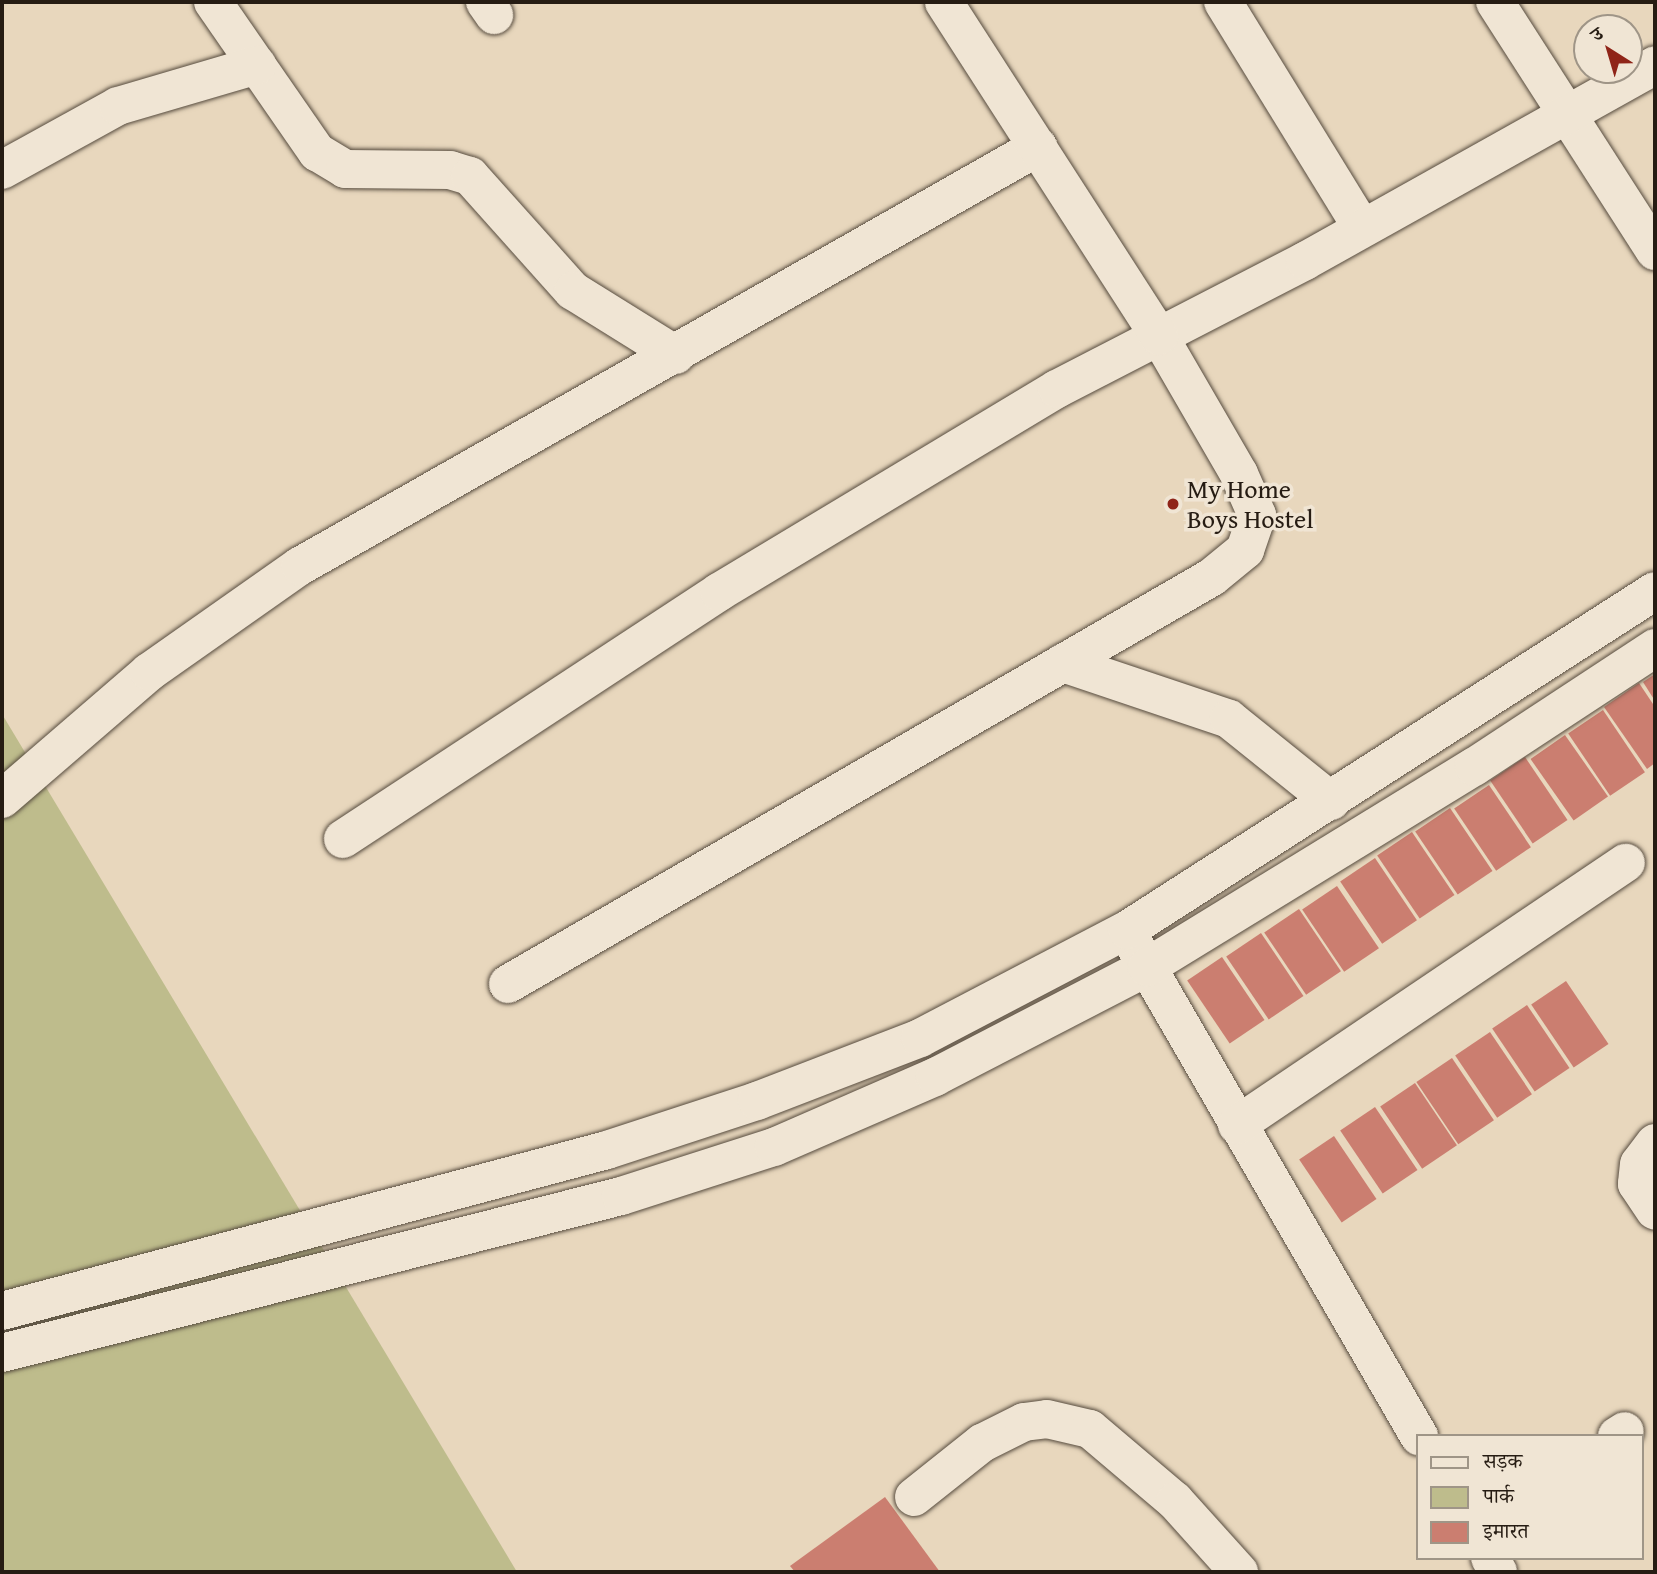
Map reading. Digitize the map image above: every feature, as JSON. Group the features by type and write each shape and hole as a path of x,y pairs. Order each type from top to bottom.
{"street":[{"path":"213,2 317,152 345,169 450,170 470,176 573,291 676,355"},
{"path":"508,985 1212,577 1245,550 1257,514 1159,336 944,2"},
{"path":"1223,2 1362,228"},
{"path":"1495,2 1569,110 1655,251"},
{"path":"2,170 118,106 257,65"},
{"path":"343,839 719,592 1057,389 1362,228 1569,110 1655,65"},
{"path":"2,799 149,672 230,611 300,566 676,355 1038,147"},
{"path":"2,1311 594,1154 757,1101 920,1038 1127,930 1655,591"},
{"path":"2,1353 621,1196 774,1147 936,1077 1147,967 1474,767 1655,648"},
{"path":"1063,663 1229,719 1331,801"},
{"path":"1237,1125 1626,863"},
{"path":"1127,930 1237,1125 1418,1434"},
{"path":"1655,1143 1639,1164 1637,1184 1655,1211"},
{"path":"914,1497 982,1443 1024,1422 1047,1419 1090,1429 1175,1501 1239,1572"}],"green space":[{"path":"2,714 517,1572 2,1572"}],"building":[{"path":"1655,674 1655,701 1643,682"},
{"path":"1639,683 1655,707 1655,763 1647,769 1604,707"},
{"path":"1603,710 1645,772 1610,796 1568,733"},
{"path":"1565,735 1608,796 1574,821 1531,759"},
{"path":"1525,757 1567,820 1533,843 1490,780"},
{"path":"1489,785 1531,847 1496,871 1454,808"},
{"path":"1450,808 1492,871 1458,894 1415,831"},
{"path":"1412,832 1454,895 1420,918 1377,855"},
{"path":"1375,858 1417,920 1382,944 1340,881"},
{"path":"1337,886 1379,948 1344,972 1302,909"},
{"path":"1299,909 1341,971 1306,995 1264,932"},
{"path":"1261,933 1303,996 1269,1019 1226,956"},
{"path":"1222,957 1264,1020 1230,1043 1187,980"},
{"path":"1566,981 1608,1044 1574,1067 1531,1004"},
{"path":"1527,1005 1569,1068 1535,1091 1492,1028"},
{"path":"1490,1032 1532,1094 1497,1118 1455,1055"},
{"path":"1452,1058 1494,1120 1458,1144 1416,1082"},
{"path":"1415,1083 1457,1145 1422,1169 1380,1106"},
{"path":"1375,1107 1417,1170 1383,1193 1340,1130"},
{"path":"1334,1136 1376,1199 1342,1222 1299,1159"},
{"path":"885,1497 940,1572 795,1572 790,1566"}],"place":[{"name":"My Home Boys Hostel","path":"1173,504"}]}
